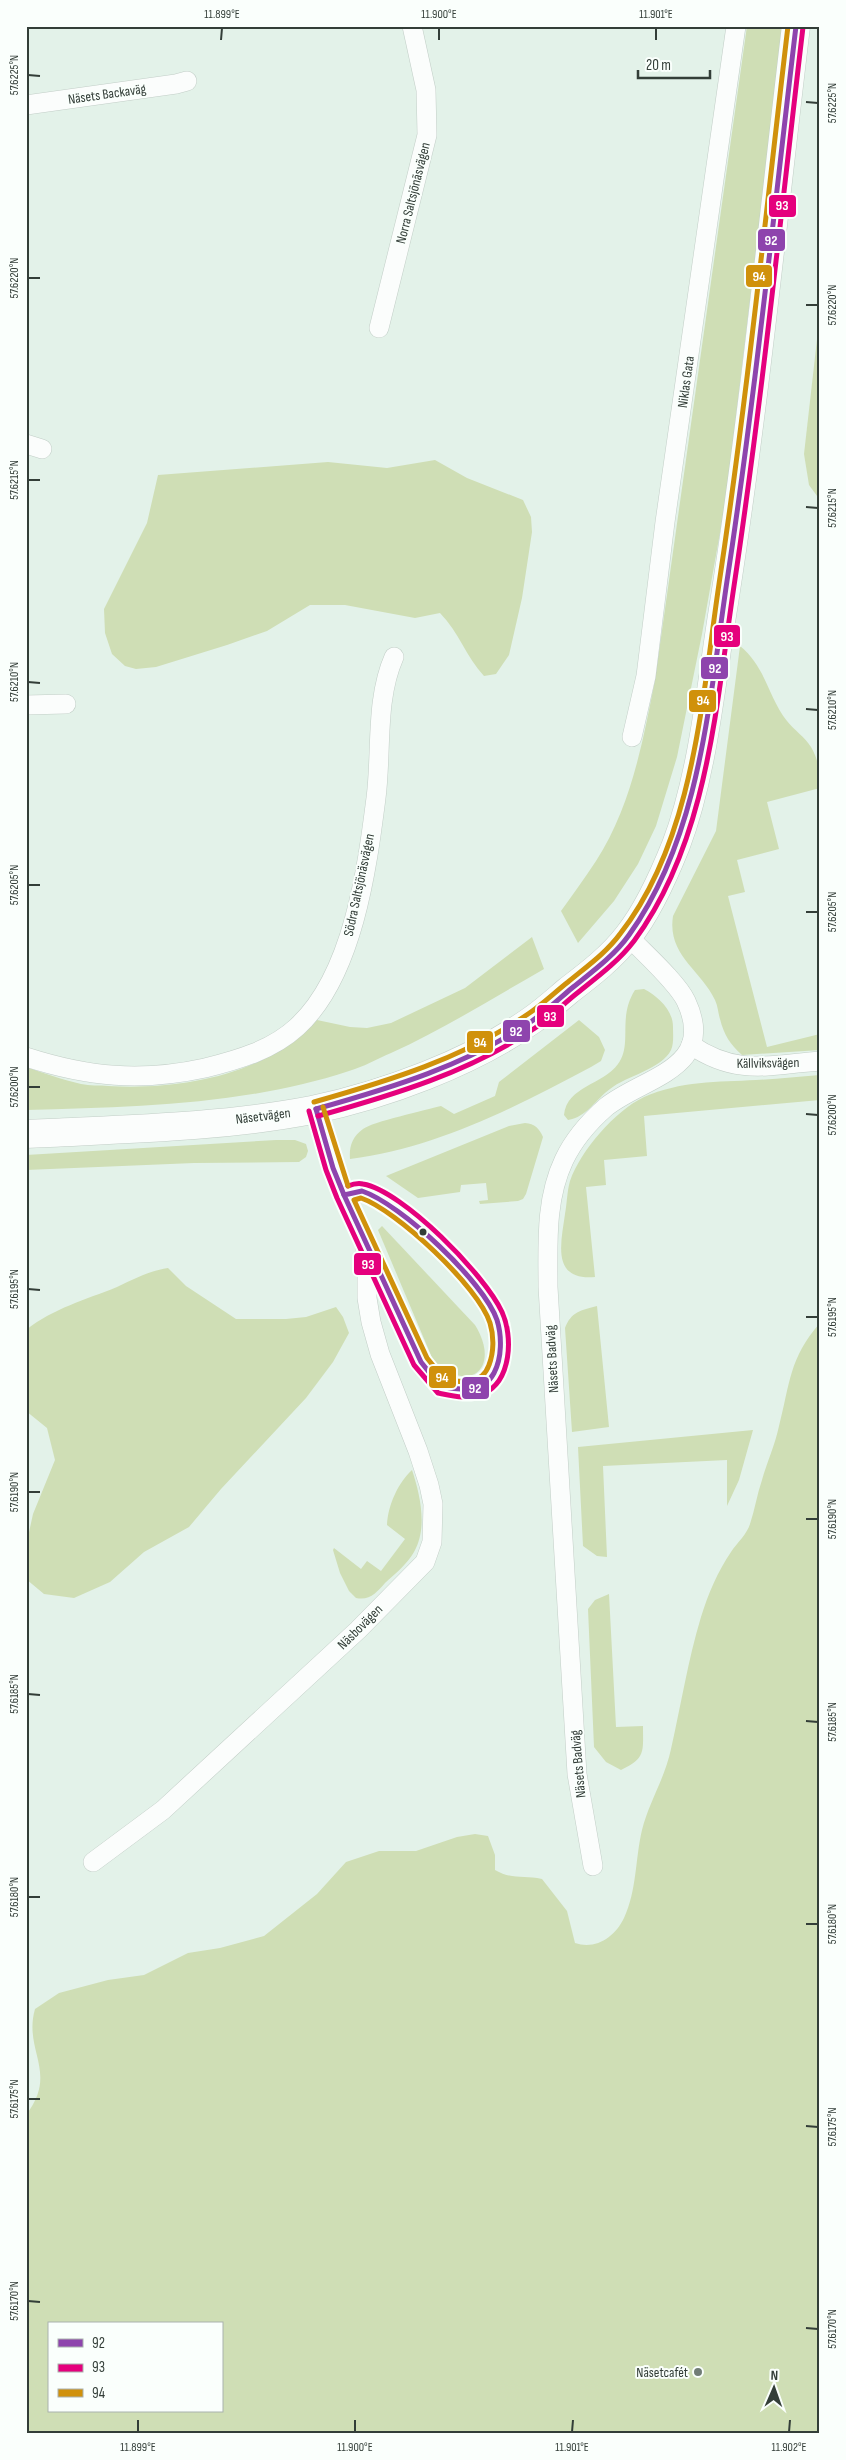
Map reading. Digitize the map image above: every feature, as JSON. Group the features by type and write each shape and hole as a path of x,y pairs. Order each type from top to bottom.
{"street":[{"name":"Norra Saltsjönäsvägen","path":"380,328 427,135 426,90 412,26"},
{"name":"Niklas Gata","path":"632,737 646,676 736,26"},
{"name":"Näsetvägen","path":"26,1134 179,1126 272,1116 316,1109 412,1080 476,1053 532,1021 594,970 628,936 652,895 674,849 688,810 698,764 735,531 796,26"},
{"name":"Näsets Backaväg","path":"26,105 187,81"},
{"name":"Södra Saltsjönäsvägen","path":"26,1057 82,1073 120,1076 168,1075 230,1062 256,1053 277,1042 302,1022 313,1010 331,979 353,926 376,799 382,698 386,673 394,657"},
{"path":"26,705 66,704"},
{"path":"628,936 686,1000 692,1031 691,1045"},
{"name":"Källviksvägen","path":"691,1045 707,1056 725,1064 747,1067 820,1061"},
{"name":"Näsets Badväg","path":"593,1866 577,1774 548,1287 549,1208 555,1183 565,1159 583,1132 606,1107 679,1064 691,1045"},
{"name":"Näsbovägen","path":"93,1862 169,1804 358,1630 425,1562 432,1542 433,1514 428,1485 418,1451 380,1354 371,1322 367,1298 368,1262 365,1242 332,1168 316,1109"}],"green space":[{"path":"747,26 783,26 726,499 702,634 677,757 656,826 638,864 614,901 578,943 561,911 596,861 618,819 634,773 655,680"},
{"path":"820,313 820,500 809,485 804,454"},
{"path":"435,460 467,478 523,500 531,517 532,532 522,598 509,655 496,674 484,676 472,661 447,620 440,613 415,618 345,605 310,605 267,631 156,667 136,669 125,666 112,654 105,633 104,609 147,523 158,475 328,462 387,468"},
{"path":"740,646 756,663 775,702 787,721 811,747 816,757 820,788 767,802 779,849 737,860 745,892 728,896 767,1047 820,1034 820,1050 742,1055 726,1035 715,1000 709,989 680,952 672,930 673,916 716,831"},
{"path":"532,937 544,969 430,1034 354,1069 310,1082 230,1097 149,1105 26,1110 26,1067 81,1084 91,1085 128,1087 169,1085 210,1078 250,1066 268,1057 294,1040 317,1020 350,1027 367,1028 391,1023 465,988"},
{"path":"644,989 659,999 670,1014 673,1032 671,1050 660,1062 617,1084 586,1112 568,1120 564,1115 567,1105 572,1098 578,1092 604,1077 618,1064 624,1048 627,1011 630,1000 635,990"},
{"path":"579,1020 599,1037 605,1050 601,1061 534,1097 475,1124 413,1146 382,1154 350,1159 350,1150 354,1139 359,1132 368,1126 441,1106 454,1114 495,1096 499,1082"},
{"path":"820,1075 820,1100 644,1116 647,1156 604,1160 606,1185 586,1187 595,1277 581,1277 571,1273 565,1266 562,1258 562,1237 568,1189 575,1169 600,1133 633,1103 658,1092 685,1085"},
{"path":"525,1123 536,1127 543,1137 526,1194 523,1199 518,1201 480,1204 479,1201 488,1200 486,1183 461,1185 460,1192 418,1198 386,1176 509,1126"},
{"path":"295,1140 306,1144 308,1151 306,1157 299,1162 194,1163 26,1170 26,1155"},
{"path":"382,1226 475,1325 485,1354 483,1365 477,1372 469,1376 458,1375 446,1370 433,1360 378,1230"},
{"path":"168,1268 186,1286 236,1319 306,1317 336,1307 343,1317 349,1333 333,1362 306,1398 221,1489 189,1527 144,1552 110,1582 74,1598 44,1594 26,1579 26,1546 33,1514 55,1460 47,1428 26,1411 26,1330 37,1322 70,1305 148,1273"},
{"path":"597,1306 609,1427 572,1432 565,1328 570,1318 577,1312"},
{"path":"820,1323 820,2434 26,2434 26,2115 35,2100 40,2086 40,2074 33,2037 35,2009 59,1993 108,1980 144,1975 188,1953 220,1948 264,1936 317,1894 346,1862 379,1851 416,1851 457,1837 475,1834 488,1836 495,1855 495,1870 507,1875 542,1879 567,1911 575,1943 590,1945 597,1943 616,1931 624,1918 634,1886 642,1830 668,1760 696,1633 704,1608 722,1567 749,1528 760,1485 777,1433 792,1372 802,1348"},
{"path":"753,1430 739,1480 727,1506 727,1460 603,1466 607,1557 597,1556 583,1546 578,1447"},
{"path":"412,1470 420,1500 422,1522 418,1543 408,1561 376,1592 369,1597 356,1598 349,1591 340,1573 333,1550 334,1548 361,1569 367,1561 381,1571 405,1539 387,1525 389,1510 395,1495 402,1481"},
{"path":"609,1594 616,1727 643,1726 643,1748 639,1758 621,1770 606,1762 594,1747 588,1609 595,1600"}],"transit line":[{"name":"94","path":"314,1102 370,1086 452,1056 503,1030 533,1010 596,960 620,934 645,897 664,856 679,812 691,766 707,674 747,375 788,26"},
{"name":"92","path":"316,1109 428,1074 507,1037 532,1021 602,963 623,943 653,896 672,854 687,810 698,765 714,673 755,373 796,26"},
{"name":"93","path":"318,1116 402,1091 458,1070 510,1044 540,1024 628,949 659,902 678,860 693,816 705,771 721,678 762,376 803,27"},
{"name":"94","path":"323,1107 348,1186"},
{"name":"92","path":"316,1109 333,1168 344,1195"},
{"name":"93","path":"309,1111 326,1170 337,1198 414,1365 438,1393 472,1397 483,1394 493,1388 505,1369 508,1357 506,1322 493,1296 461,1257 420,1218 399,1202 380,1190 363,1184 348,1186"},
{"name":"92","path":"362,1191 398,1211 439,1246 459,1266 489,1304 497,1320 500,1333 500,1347 497,1367 489,1380 484,1384 470,1389 440,1386 421,1362 344,1195 362,1191"},
{"name":"94","path":"361,1198 376,1205 414,1233 454,1271 483,1308 490,1323 493,1344 489,1365 482,1376 464,1382 444,1379 427,1358 354,1200 361,1198"}],"place":[{"name":"Näsetcafét","path":"698,2372"}]}
